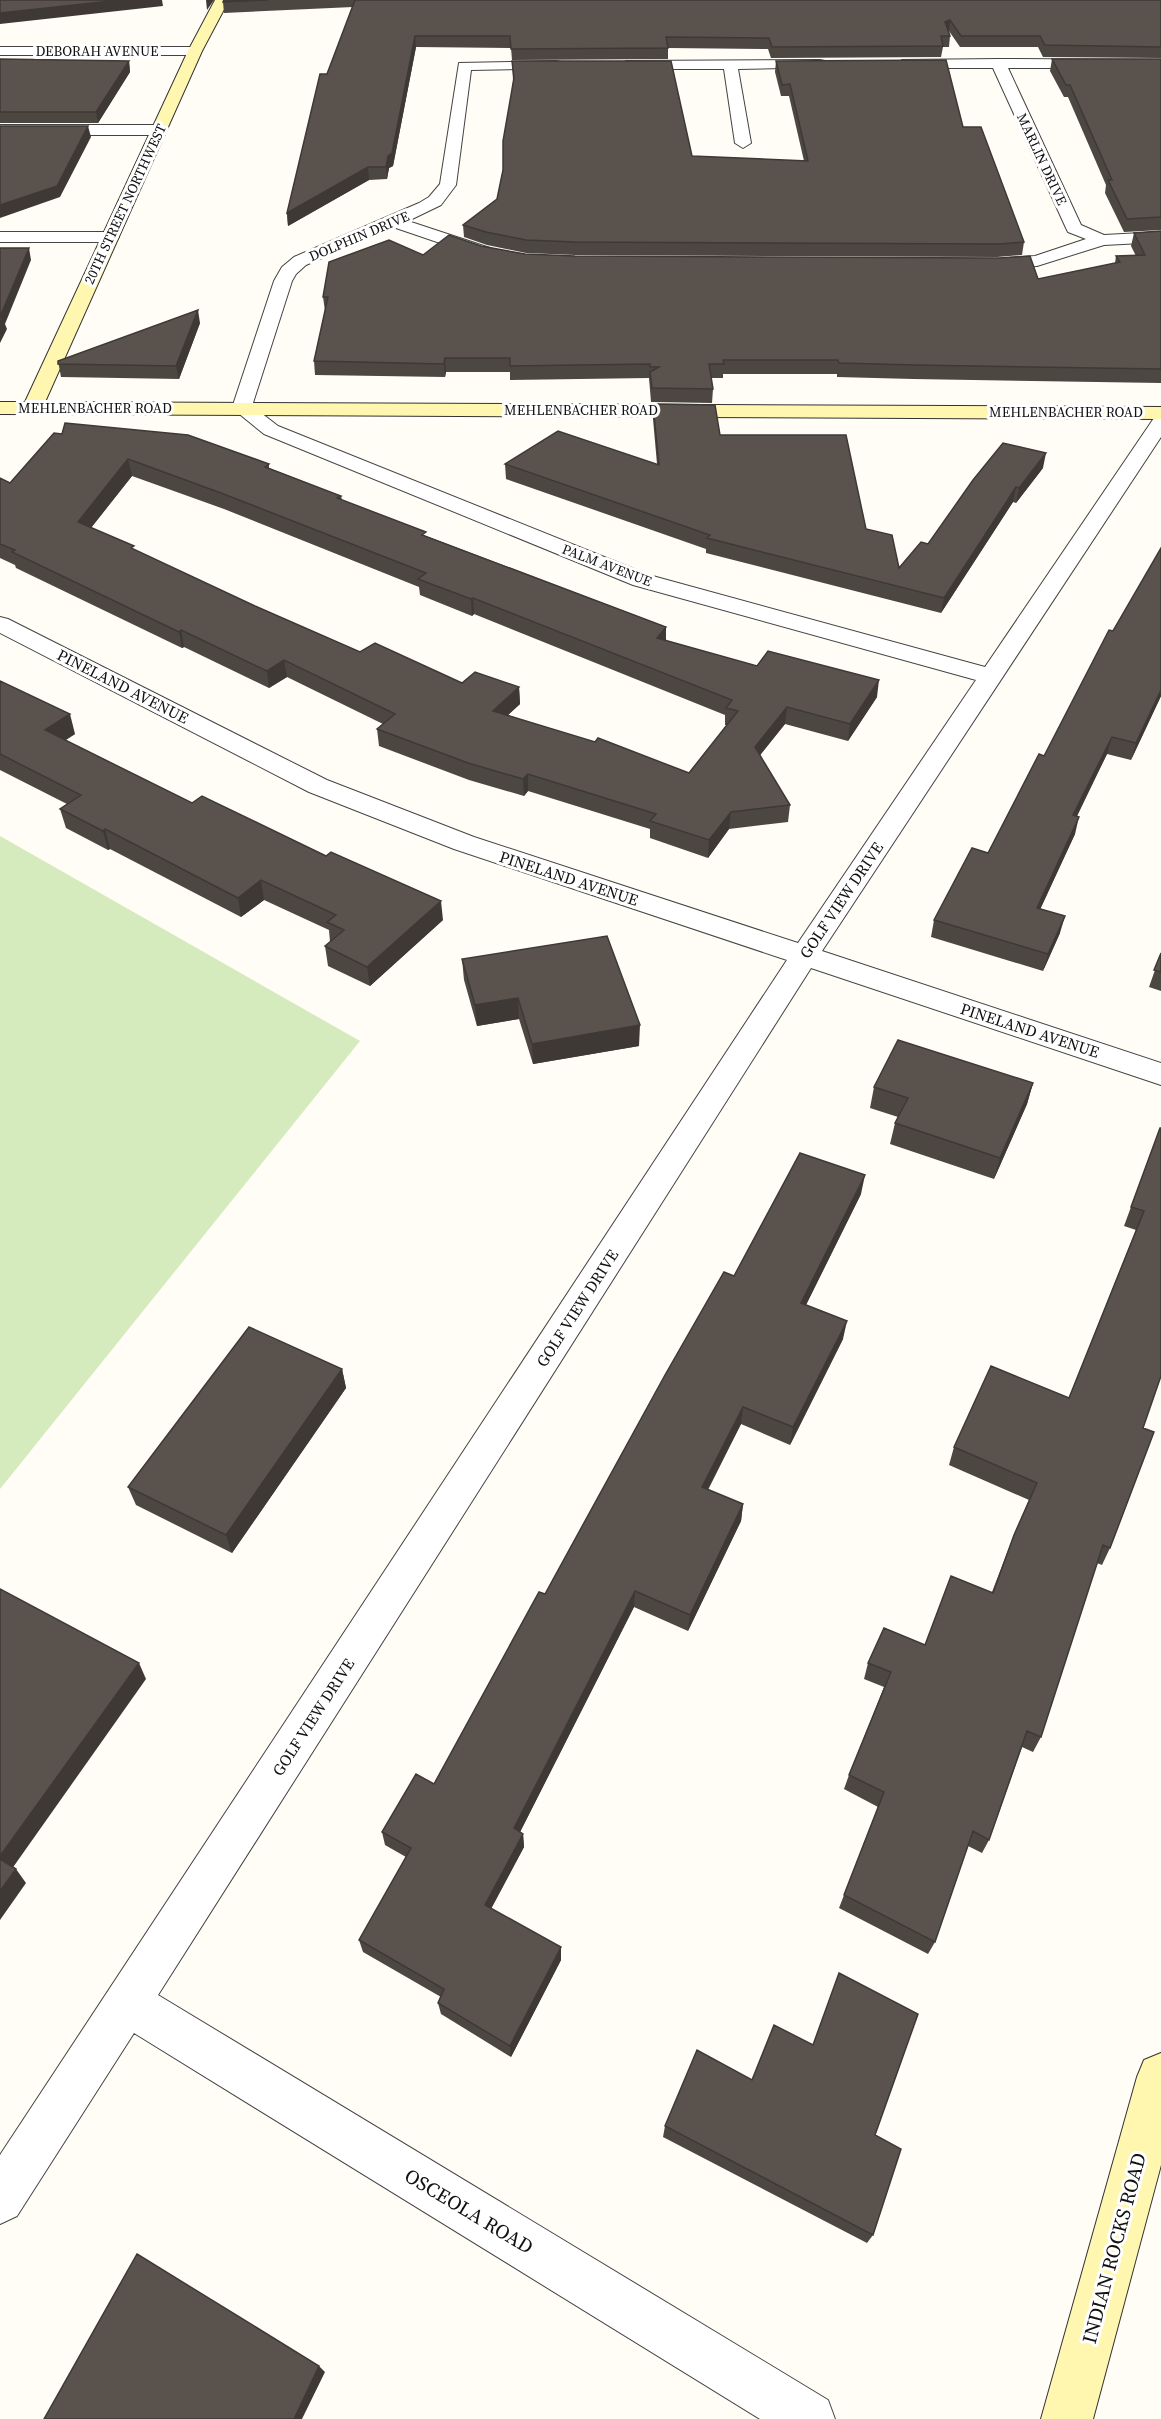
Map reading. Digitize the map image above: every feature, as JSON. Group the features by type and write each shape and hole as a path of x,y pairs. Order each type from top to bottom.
{"street":[{"name":"20TH STREET NORTHWEST","path":"32,408 195,51 222,0"},
{"name":"DEBORAH AVENUE","path":"0,51 195,51"},
{"name":"MARLIN DRIVE","path":"998,63 1074,228 1102,240"},
{"path":"730,64 742,143"},
{"path":"610,65 835,64"},
{"path":"893,64 1161,64"},
{"name":"DOLPHIN DRIVE","path":"242,408 288,271 300,261 323,250 425,207 435,201 448,185 464,66 574,65"},
{"path":"0,130 159,130"},
{"path":"392,222 482,252 504,256"},
{"path":"0,237 110,237"},
{"path":"974,264 1037,261 1102,240 1161,237"},
{"name":"MEHLENBACHER ROAD","path":"0,408 1161,413"},
{"name":"PALM AVENUE","path":"242,408 270,430 641,580 990,676"},
{"name":"GOLF VIEW DRIVE","path":"0,2199 804,956 1161,422"},
{"name":"PINELAND AVENUE","path":"0,624 318,786 464,843 1161,1074"},
{"name":"OSCEOLA ROAD","path":"128,2003 809,2419"},
{"name":"INDIAN ROCKS ROAD","path":"1067,2419 1161,2077"}],"green space":[{"path":"0,836 360,1041 0,1489"}],"building":[{"path":"0,0 120,0 0,13"},
{"path":"224,0 268,0 223,2"},
{"path":"355,0 1161,0 1161,47 1045,45 1040,36 961,36 950,20 945,22 950,36 941,36 943,46 772,47 769,38 666,37 668,48 511,49 510,36 415,36 392,153 388,156 386,167 368,167 287,213 320,74 327,74"},
{"path":"0,59 129,61 96,112 0,112"},
{"path":"1052,59 1161,59 1161,217 1127,219 1108,180 1112,180 1070,85 1066,85"},
{"path":"946,60 963,127 981,127 1024,242 999,244 575,242 526,240 463,225 497,199 503,170 503,141 514,78 512,61 671,61 692,156 808,161 790,84 782,85 776,61"},
{"path":"0,126 88,126 57,186 0,205"},
{"path":"1161,231 1161,369 839,363 838,360 723,360 724,364 709,364 713,389 652,388 650,372 659,367 650,367 650,364 510,366 510,358 445,358 444,364 314,361 328,297 323,297 329,262 389,240 423,255 449,235 481,246 525,254 575,256 1000,258 1030,256 1038,279 1120,262 1116,256 1145,255 1134,233"},
{"path":"0,248 29,248 0,317"},
{"path":"198,310 176,366 58,364 58,361"},
{"path":"653,404 715,405 720,435 846,435 866,529 892,535 899,568 921,542 928,544 973,480 1003,443 1046,453 1019,488 1016,487 944,598 707,538 710,535 505,464 558,431 659,465"},
{"path":"65,423 188,435 269,464 265,467 426,532 422,535 666,627 657,638 757,666 768,651 879,680 850,724 787,707 755,747 790,805 731,812 709,840 650,821 656,814 528,774 523,779 468,763 377,729 395,714 284,660 267,671 181,630 179,632 12,552 15,550 0,544 0,478 10,483 54,433 62,434","holes":["128,459 426,573 418,579 473,598 732,700 726,708 738,711 689,773 598,738 595,742 493,711 519,687 475,672 462,683 375,643 360,652 255,606 131,548 134,546 78,522"]},
{"path":"1161,548 1161,690 1136,743 1112,737 1073,815 1079,817 1037,908 1065,916 1048,954 934,920 972,848 988,853 1039,754 1044,756 1109,630 1113,631"},
{"path":"0,681 70,714 45,730 192,803 202,796 326,856 331,852 441,901 367,967 325,946 344,930 327,922 336,915 261,880 238,898 105,829 103,831 60,809 81,795 0,754"},
{"path":"607,936 640,1025 532,1044 518,998 475,1005 462,959"},
{"path":"1161,953 1161,972 1154,970"},
{"path":"898,1040 1033,1083 1000,1158 895,1123 908,1098 874,1087"},
{"path":"1160,1128 1161,1376 1143,1428 1154,1432 1110,1548 1103,1545 1041,1737 1027,1731 989,1840 973,1831 935,1942 844,1895 884,1792 849,1775 891,1672 868,1663 884,1628 925,1645 951,1576 993,1593 1014,1535 1037,1483 954,1447 991,1366 1069,1398 1144,1211 1131,1207"},
{"path":"800,1153 865,1175 801,1303 847,1321 793,1427 743,1407 702,1487 743,1504 690,1615 635,1591 514,1828 523,1834 485,1905 561,1947 510,2046 438,2003 444,1989 359,1940 411,1848 382,1832 416,1774 434,1784 539,1592 545,1594 724,1272 734,1276"},
{"path":"249,1327 342,1369 226,1535 128,1487"},
{"path":"0,1589 139,1663 0,1856"},
{"path":"0,1859 16,1869 0,1891"},
{"path":"839,1973 918,2014 875,2135 901,2149 873,2235 665,2126 697,2050 752,2080 774,2025 813,2045"},
{"path":"137,2254 319,2366 294,2419 44,2419"}]}
